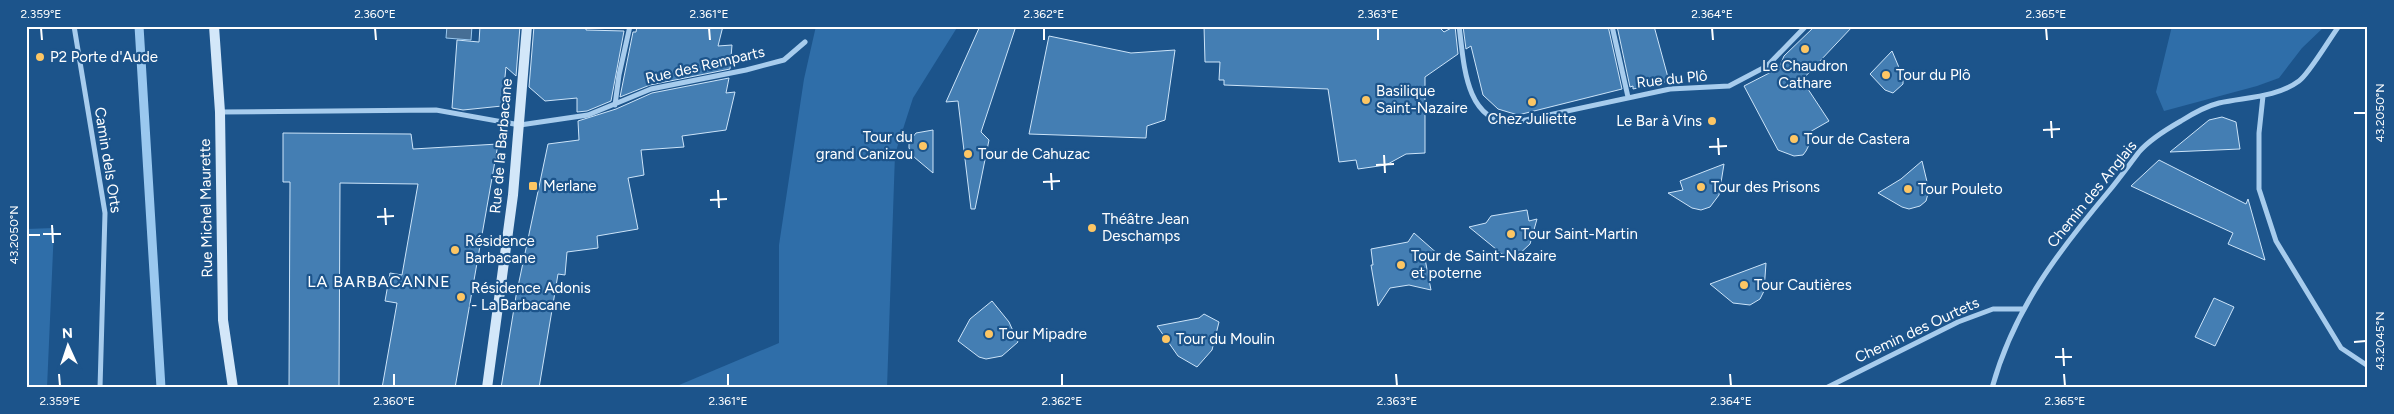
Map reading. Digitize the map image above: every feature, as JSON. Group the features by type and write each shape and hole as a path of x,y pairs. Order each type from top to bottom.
{"main road":[{"name":"Rue Michel Maurette","path":"214,26 220,112 223,320 233,388"},
{"name":"Rue de la Barbacane","path":"487,388 520,126 527,26"}],"street":[{"name":"Camin dels Orts","path":"74,26 105,214 100,388"},
{"path":"615,105 619,75 630,26"},
{"name":"Rue du Plô","path":"1459,26 1468,81 1476,103 1490,117 1506,123 1670,89 1729,86 1767,66 1806,26"},
{"path":"1612,26 1628,97"},
{"name":"Chemin des Anglais","path":"1992,388 2002,353 2023,309 2066,243 2130,167 2139,152 2168,129 2217,104 2263,96 2283,90 2300,81 2339,26"},
{"name":"Rue des Remparts","path":"220,112 436,110 520,126 588,115 650,89 746,70 784,60 805,42"},
{"path":"2263,96 2259,133 2259,189 2276,241 2342,348 2368,366"},
{"name":"Chemin des Ourtets","path":"1826,388 1958,322 1993,309 2023,309"}],"shaded area":[{"path":"447,26 472,26 471,40 446,38"},
{"path":"816,26 958,26 913,98 895,154 887,388 672,388 779,343 779,245 804,79"},
{"path":"2172,26 2325,26 2302,48 2279,78 2257,86 2164,111 2156,92"},
{"path":"54,228 47,388 26,388 26,229"}],"building":[{"path":"480,26 520,26 516,76 506,67 502,106 463,110 452,108 457,40 479,42"},
{"path":"534,26 586,26 586,30 624,31 611,101 587,111 577,112 577,98 545,101 529,87"},
{"path":"637,26 723,26 718,46 732,45 730,69 650,85 620,97 633,32 636,32"},
{"path":"980,26 1016,26 981,132 989,140 975,209 971,209 958,101 946,102"},
{"name":"Basilique Saint-Nazaire","path":"1204,26 1438,26 1444,32 1455,26 1458,54 1425,77 1425,153 1406,154 1386,165 1358,169 1356,160 1339,162 1328,89 1224,85 1224,80 1219,80 1220,62 1205,62"},
{"path":"1463,26 1608,26 1622,89 1518,115 1498,109 1483,95 1471,46 1466,49"},
{"path":"1617,26 1654,26 1669,81 1633,89 1633,86 1630,87"},
{"path":"1815,26 1853,26 1802,80 1829,121 1808,133 1809,145 1806,151 1803,155 1794,156 1778,150 1744,86 1779,68 1784,56"},
{"path":"1049,36 1131,53 1175,50 1165,120 1147,126 1146,138 1029,134"},
{"name":"Tour du Plô","path":"1892,51 1903,77 1903,84 1893,93 1885,90 1870,74"},
{"path":"729,78 726,93 735,92 726,130 682,136 684,147 641,150 644,175 628,178 638,229 597,236 598,248 567,252 565,275 558,274 539,388 501,388 516,296 548,144 579,140 578,121 616,109 652,93"},
{"path":"2222,117 2236,122 2240,149 2170,152 2209,120"},
{"name":"Tour du grand Canizou","path":"933,130 933,173 914,157 909,148 909,142 916,133"},
{"path":"283,133 411,134 413,149 498,144 455,388 382,388 397,303 385,301 390,273 402,275 418,184 340,183 339,388 289,388 290,182 283,182"},
{"path":"2159,160 2246,204 2248,199 2265,260 2228,244 2233,233 2131,186"},
{"name":"Tour Pouleto","path":"1922,161 1929,190 1926,201 1920,206 1909,209 1902,207 1878,193 1901,179"},
{"name":"Tour des Prisons","path":"1724,164 1719,195 1710,207 1701,210 1692,208 1668,193 1683,190 1680,181"},
{"name":"Tour Saint-Martin","path":"1527,210 1529,221 1537,219 1530,244 1516,257 1502,254 1469,227 1486,223 1491,216"},
{"name":"Tour de Saint-Nazaire et poterne","path":"1414,233 1439,255 1425,259 1431,290 1409,285 1390,288 1378,306 1371,265 1373,265 1371,249 1408,242"},
{"name":"Tour Cautières","path":"1766,263 1764,291 1760,299 1750,305 1733,303 1710,284"},
{"path":"2214,298 2234,307 2215,346 2195,337"},
{"name":"Tour Mipadre","path":"992,301 1009,322 1018,342 1002,356 986,359 979,357 958,341 970,319"},
{"name":"Tour du Moulin","path":"1204,314 1219,322 1212,350 1197,367 1178,356 1157,326 1199,318"}],"waterway":[{"path":"139,26 161,388"}],"place":[{"name":"Le Chaudron Cathare","path":"1805,49"},
{"name":"P2 Porte d'Aude","path":"40,57"},
{"name":"Tour du Plô","path":"1886,75"},
{"name":"Basilique Saint-Nazaire","path":"1366,100"},
{"name":"Chez Juliette","path":"1532,102"},
{"name":"Le Bar à Vins","path":"1712,121"},
{"name":"Tour de Castera","path":"1794,139"},
{"name":"Tour du grand Canizou","path":"923,146"},
{"name":"Tour de Cahuzac","path":"968,154"},
{"name":"Merlane","path":"533,186"},
{"name":"Tour des Prisons","path":"1701,187"},
{"name":"Tour Pouleto","path":"1908,189"},
{"name":"Théâtre Jean Deschamps","path":"1092,228"},
{"name":"Tour Saint-Martin","path":"1511,234"},
{"name":"Résidence Barbacane","path":"455,250"},
{"name":"Tour de Saint-Nazaire et poterne","path":"1401,265"},
{"name":"Tour Cautières","path":"1744,285"},
{"name":"Résidence Adonis - La Barbacane","path":"461,297"},
{"name":"Tour Mipadre","path":"989,334"},
{"name":"Tour du Moulin","path":"1166,339"}],"district":[{"name":"LA BARBACANNE","path":"379,281"}]}
